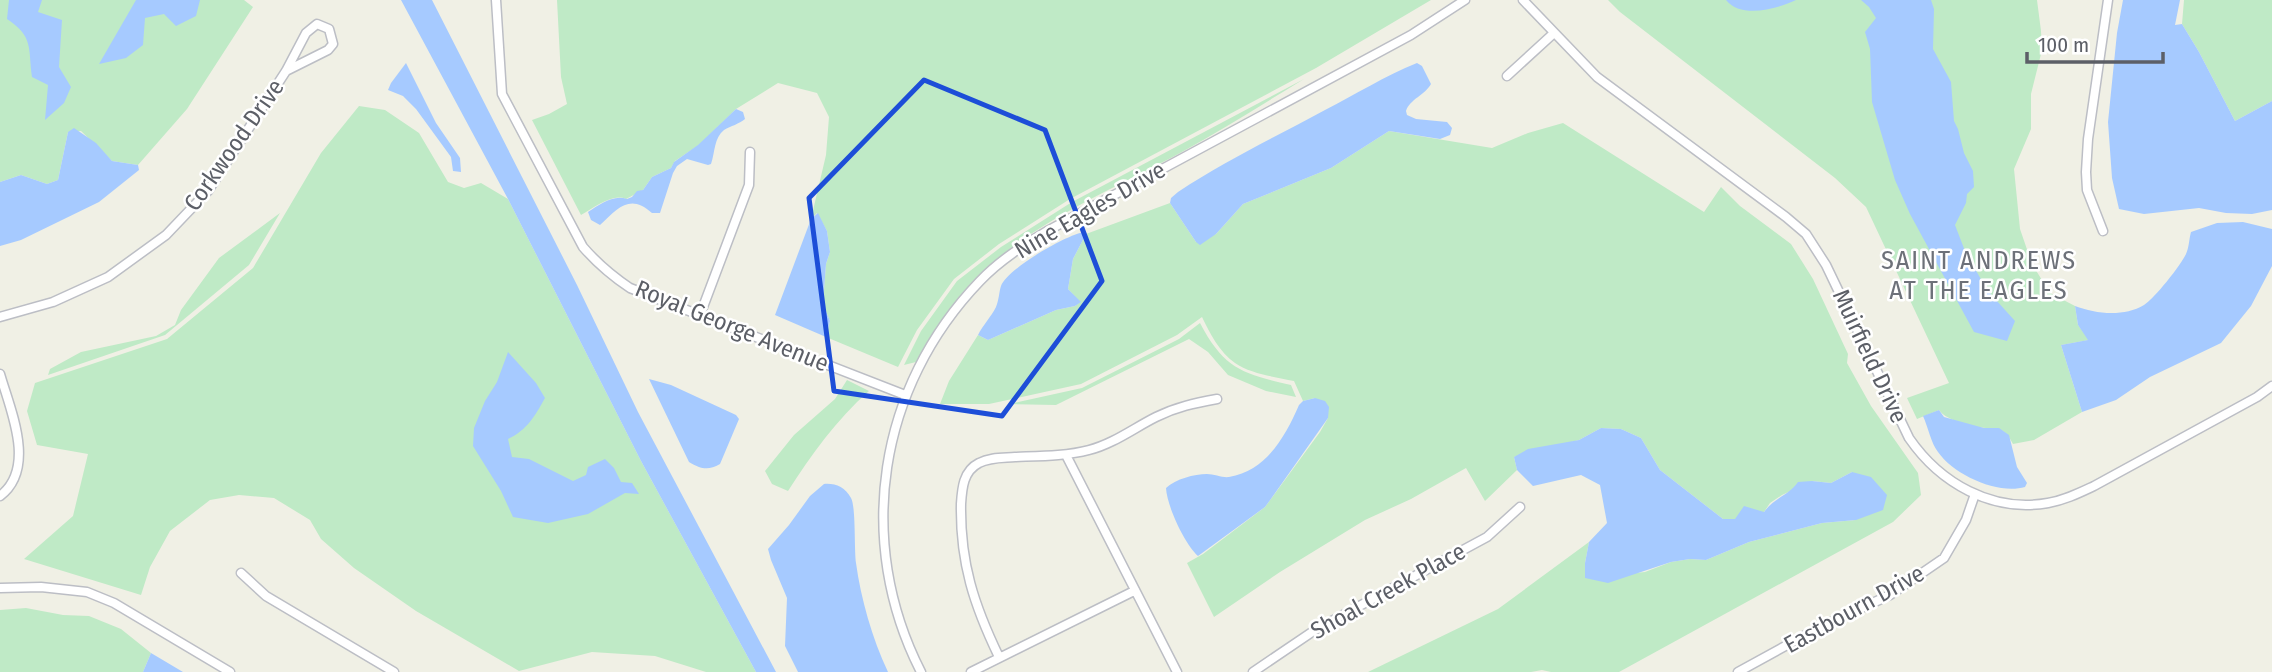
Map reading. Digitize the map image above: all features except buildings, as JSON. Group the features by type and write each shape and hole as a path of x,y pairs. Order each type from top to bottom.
{"street":[{"name":"Royal George Avenue","path":"496,0 502,94 583,247 608,272 630,288 905,395"},
{"name":"Nine Eagles Drive","path":"921,672 900,625 888,577 883,522 885,475 905,395 921,363 952,314 981,281 1018,248 1077,213 1411,35 1465,0"},
{"name":"Muirfield Drive","path":"1523,0 1597,78 1786,217 1805,234 1826,265 1909,438 1921,456 1958,486 2000,502 2047,503 2070,497 2257,397 2272,386"},
{"path":"2103,231 2087,190 2086,172 2088,139 2108,0"},
{"name":"Corkwood Drive","path":"0,317 53,302 108,277 166,235 208,191 311,28 317,24 329,29 333,44 328,50 286,71"},
{"path":"1507,76 1554,33"},
{"path":"700,315 749,185 750,152"},
{"path":"0,374 20,446 17,471 0,496"},
{"path":"999,657 974,600 963,557 961,532 964,480 972,467 979,462 995,458 1091,450 1183,405 1217,399"},
{"path":"1066,454 1177,672"},
{"name":"Eastbourn Drive","path":"1738,672 1820,627 1890,595 1944,558 1966,520 1975,494"},
{"name":"Shoal Creek Place","path":"1253,672 1315,630 1487,537 1520,507"},
{"path":"241,573 266,596 394,672"},
{"path":"0,588 41,587 88,592 114,603 230,672"},
{"path":"971,672 1134,590"}],"highlighted area":[{"path":"924,80 1045,130 1102,281 1002,416 834,391 809,198"}],"green space":[{"path":"0,0 244,0 253,7 187,109 138,165 112,161 81,131 68,132 58,180 47,184 21,175 0,182"},
{"path":"557,0 1431,0 1316,68 1070,199 999,244 954,279 917,330 898,367 826,337 830,321 823,304 826,264 830,252 827,231 817,213 811,219 826,155 829,117 817,93 778,83 736,109 699,145 675,161 671,168 652,177 643,190 626,199 609,200 581,215 532,120 567,104 561,77"},
{"path":"1608,0 2037,0 2042,50 2031,94 2031,129 2014,169 2020,229 2032,264 2050,293 2075,306 2078,325 2089,340 2061,345 2082,412 2034,440 2013,444 2002,431 1960,423 1939,410 1917,419 1907,398 1949,383 1866,207 1835,178"},
{"path":"2184,0 2272,0 2272,101 2235,121 2182,24"},
{"path":"1304,79 1196,144 1024,238 979,275 944,316 916,362 904,365 921,331 957,281 1001,247 1072,202"},
{"path":"359,106 385,110 419,133 448,182 464,188 481,183 508,199 641,461 756,672 706,672 655,656 592,652 519,671 416,611 354,568 321,539 310,520 274,498 239,495 210,500 170,531 150,567 141,595 24,559 73,516 88,454 37,445 27,411 35,383 167,339 253,268 321,153"},
{"path":"1563,123 1704,212 1721,187 1740,206 1791,244 1813,279 1848,354 1847,363 1871,406 1918,473 1921,495 1893,522 1619,672 1368,672 1498,609 1589,542 1585,578 1645,572 1671,562 1690,559 1706,560 1749,542 1822,523 1856,520 1852,472 1831,483 1812,481 1782,495 1770,503 1764,512 1723,519 1660,470 1641,438 1621,429 1601,428 1579,440 1514,457 1517,470 1485,501 1466,468 1411,499 1365,520 1280,572 1214,617 1187,563 1265,507 1328,418 1315,398 1303,401 1294,381 1256,372 1235,363 1220,348 1202,317 1177,335 1081,384 989,404 940,404 949,381 978,335 988,340 1080,302 1068,289 1073,259 1086,234 1170,203 1196,242 1216,234 1243,204 1331,168 1389,131 1492,148 1528,133"},
{"path":"280,213 249,265 165,335 48,375 50,369 81,352 156,336 175,325 181,310 219,258"},
{"path":"1200,323 1218,351 1236,367 1247,373 1291,385 1296,397 1266,391 1228,375 1208,352 1189,339 1056,405 1009,404 1082,388 1179,339"},
{"path":"847,380 869,391 825,438 788,491 772,484 765,471 794,435 835,399"},
{"path":"26,608 63,615 89,616 121,629 151,653 143,672 0,672 0,610"}],"water":[{"path":"9,0 42,0 38,12 62,20 59,67 71,87 64,103 45,120 48,85 32,77 26,38 16,25 7,19"},
{"path":"136,0 200,0 196,16 176,26 164,14 145,18 143,45 126,58 99,64"},
{"path":"401,0 432,0 577,285 638,412 776,672 756,672 641,461 508,199"},
{"path":"1726,0 1796,0 1769,9 1750,11 1733,6"},
{"path":"1861,0 1931,0 1934,9 1933,49 1951,82 1954,121 1973,171 1974,187 1967,194 1966,203 1955,225 1965,251 1987,290 2015,321 2007,341 1974,332 1910,214 1895,180 1872,102 1870,49 1865,32 1876,18"},
{"path":"2123,0 2180,0 2175,25 2182,24 2235,121 2272,101 2272,210 2252,214 2199,208 2144,214 2119,209 2112,178 2108,122"},
{"path":"406,63 436,123 460,158 461,172 453,171 451,157 416,109 403,96 388,90"},
{"path":"1417,63 1422,66 1431,84 1408,107 1407,115 1416,119 1447,122 1452,128 1450,135 1440,139 1389,131 1331,168 1243,204 1216,234 1200,245 1196,242 1170,203 1171,198 1178,192 1250,150"},
{"path":"736,109 743,112 745,119 721,133 711,164 687,159 677,166 660,213 652,213 637,204 631,204 619,208 600,225 591,220 588,212 606,201 627,199 643,190 652,177 671,168 674,162 698,145"},
{"path":"74,128 96,143 112,161 138,165 139,170 99,202 21,240 0,246 0,182 21,175 47,184 58,180 68,132"},
{"path":"818,213 827,231 830,252 826,264 823,304 830,321 826,337 775,315 811,219"},
{"path":"2243,222 2272,229 2272,266 2251,306 2221,343 2150,377 2116,400 2082,412 2061,345 2088,340 2078,325 2075,306 2092,311 2119,313 2144,305 2183,259 2191,232 2217,223"},
{"path":"1084,232 1086,234 1073,259 1068,289 1081,302 988,340 978,335 996,307 1001,286 1014,271 1064,239"},
{"path":"508,352 536,383 545,398 525,427 508,439 512,457 529,459 573,481 586,475 588,467 605,459 614,468 621,482 632,483 639,494 625,493 588,514 548,523 513,517 501,491 473,446 474,428 485,401 497,382"},
{"path":"649,379 671,385 736,415 739,419 720,464 705,468 689,462"},
{"path":"1315,398 1325,401 1329,407 1328,418 1265,507 1198,556 1177,524 1166,488 1191,476 1207,474 1229,477 1254,468 1273,451 1299,405"},
{"path":"1939,410 1944,417 1984,428 1999,428 2009,435 2017,467 2027,483 2025,487 2014,489 1990,486 1965,475 1945,460 1933,444 1923,416"},
{"path":"1601,428 1621,429 1641,438 1660,470 1723,519 1735,519 1744,506 1764,512 1798,482 1831,483 1852,472 1871,477 1887,495 1883,510 1856,520 1822,523 1749,542 1706,560 1671,562 1608,583 1585,578 1589,542 1607,523 1600,485 1581,475 1533,486 1517,470 1514,457 1528,449 1579,440"},
{"path":"824,484 839,486 851,498 861,590 872,632 888,672 798,672 785,646 787,598 768,549 810,496"},
{"path":"151,653 183,672 143,672"}],"district":[{"name":"SAINT ANDREWS AT THE EAGLES","path":"1979,275"}]}
